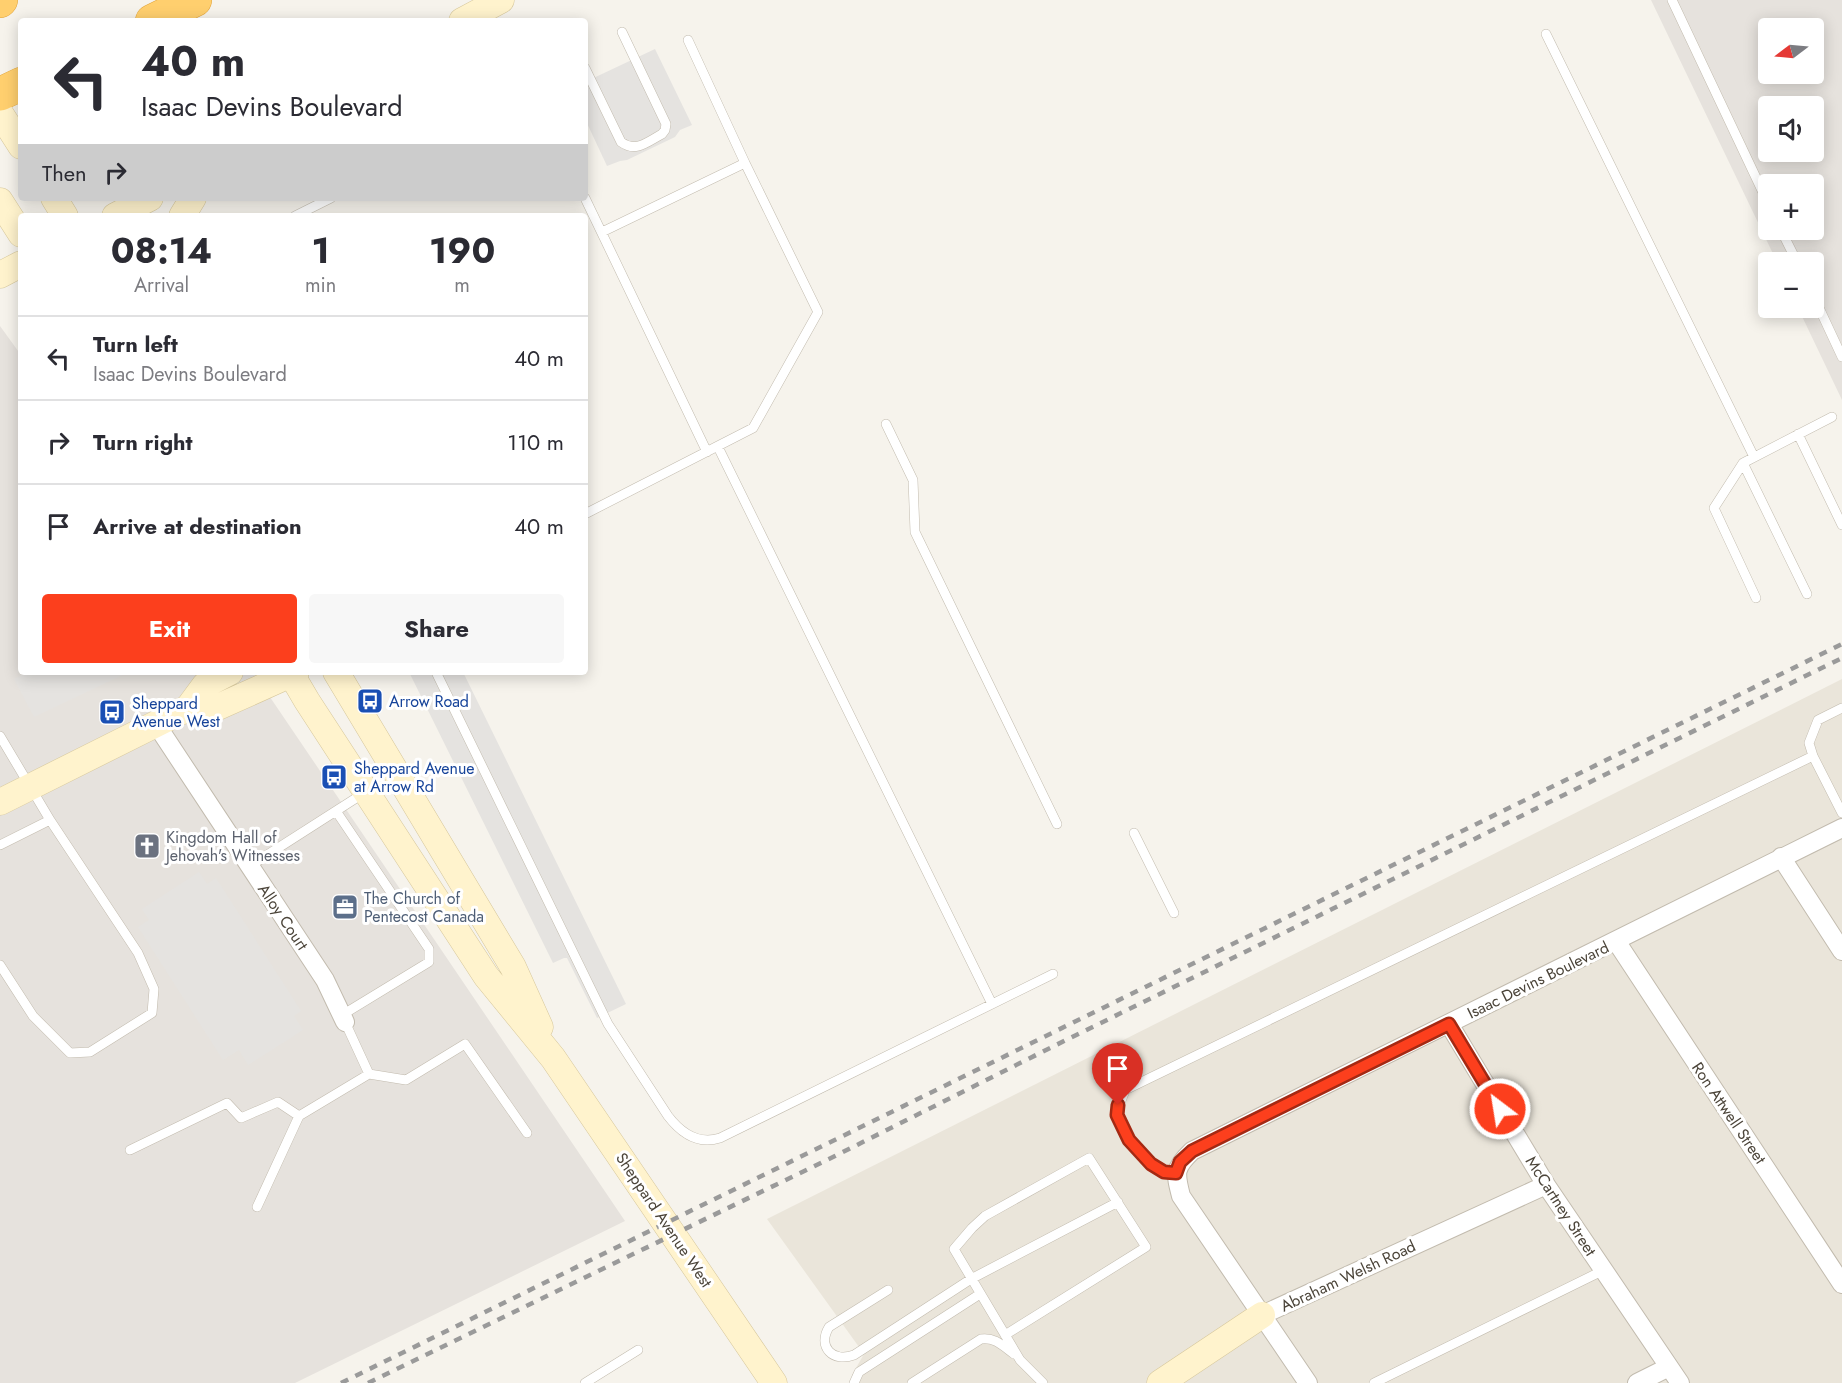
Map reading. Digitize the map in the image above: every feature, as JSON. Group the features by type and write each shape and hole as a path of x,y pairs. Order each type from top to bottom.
{"highway":[{"path":"158,18 195,0"},
{"path":"0,94 18,85"}],"main road":[{"path":"468,18 501,0"},
{"path":"0,113 18,141"},
{"path":"0,201 18,229"},
{"path":"121,213 144,201"},
{"path":"0,275 18,266"},
{"path":"188,708 205,685 224,675"},
{"path":"0,802 188,708 218,707 289,675"},
{"name":"Sheppard Avenue West","path":"294,675 366,792 486,976 554,1058 774,1383"},
{"name":"Sheppard Avenue West","path":"338,675 513,967 554,1058"},
{"name":"Abraham Welsh Road","path":"1164,1382 1262,1315"}],"street":[{"name":"Alloy Court","path":"156,724 326,980 344,1018"},
{"name":"Isaac Devins Boulevard","path":"1176,1173 1180,1162 1192,1151 1842,828"},
{"path":"1781,857 1842,951"},
{"name":"Ron Attwell Street","path":"1616,941 1842,1284"},
{"name":"McCartney Street","path":"1449,1024 1546,1185 1680,1383"},
{"path":"1176,1173 1181,1196 1308,1383"},
{"name":"Abraham Welsh Road","path":"1262,1315 1546,1185"},
{"path":"1637,1383 1670,1367"}],"lane":[{"path":"1672,0 1758,182"},
{"path":"588,74 621,142 628,147 635,148 662,134 666,124 622,32"},
{"path":"1546,34 1754,457"},
{"path":"588,512 753,428 818,312 688,40"},
{"path":"602,232 745,163"},
{"path":"301,213 325,201"},
{"path":"586,201 707,452"},
{"path":"1824,318 1842,357"},
{"path":"1756,598 1714,508 1743,462 1832,417"},
{"path":"886,424 914,480 915,532 1057,824"},
{"path":"1798,434 1842,525"},
{"path":"718,447 992,1004"},
{"path":"1743,462 1807,594"},
{"path":"437,675 608,1024 668,1116 675,1125 690,1136 703,1140 720,1137 1053,974"},
{"path":"1842,708 1818,720 1809,742 1813,756 1842,813"},
{"path":"0,736 29,787 138,953 154,988 152,1012 90,1052 70,1053 33,1016 0,965"},
{"path":"1176,1173 1164,1172 1151,1164 1129,1140 1117,1115 1118,1105 1124,1097 1125,1090 1813,756"},
{"path":"250,866 366,792"},
{"path":"336,811 429,949 429,962 344,1018 369,1074"},
{"path":"0,845 50,820"},
{"path":"1134,833 1174,913"},
{"path":"257,1207 299,1116 369,1074 405,1080 465,1044 527,1133"},
{"path":"130,1149 227,1103 241,1118 278,1102 299,1116"},
{"path":"1005,1335 1146,1247 1089,1158 985,1216 954,1249 971,1279 1020,1360"},
{"path":"888,1290 829,1327 824,1341 830,1353 846,1358 854,1355 971,1279 1118,1202"},
{"path":"1374,1383 1604,1270"},
{"path":"854,1383 859,1372 980,1293"},
{"path":"912,1383 981,1339 989,1338 999,1342 1043,1383"},
{"path":"585,1383 638,1350"}],"shaded area":[{"path":"1651,0 1842,0 1842,400 1803,318 1824,318 1824,252 1772,252 1766,240 1824,240 1824,174 1758,174 1758,222"},
{"path":"655,49 692,125 680,130 675,137 627,160 607,166 588,125 588,81"},
{"path":"0,326 18,351 18,675 255,675 625,1221 295,1383 0,1383"},
{"path":"21,675 123,675 34,717 14,679"},
{"path":"410,675 464,675 626,1004 597,1018 567,958 553,963"},
{"path":"1842,679 1842,1383 855,1383 852,1375 864,1354 767,1219"},
{"path":"199,872 207,884 216,878 301,1011 294,1016 303,1030 248,1065 239,1050 223,1060 138,927 149,920 142,909"}],"railway":[{"path":"341,1383 1842,644"},
{"path":"368,1383 835,1156 1842,658"}],"place":[{"name":"Arrow Road","path":"370,701"},
{"name":"Sheppard Avenue West","path":"112,712"},
{"name":"Sheppard Avenue at Arrow Rd","path":"334,777"},
{"name":"Kingdom Hall of Jehovah's Witnesses","path":"147,846"},
{"name":"The Church of Pentecost Canada","path":"345,907"}],"route":[{"path":"1118,1105 1117,1115 1129,1140 1151,1164 1164,1172 1176,1173 1180,1162 1192,1151 1449,1024 1500,1109"}]}
